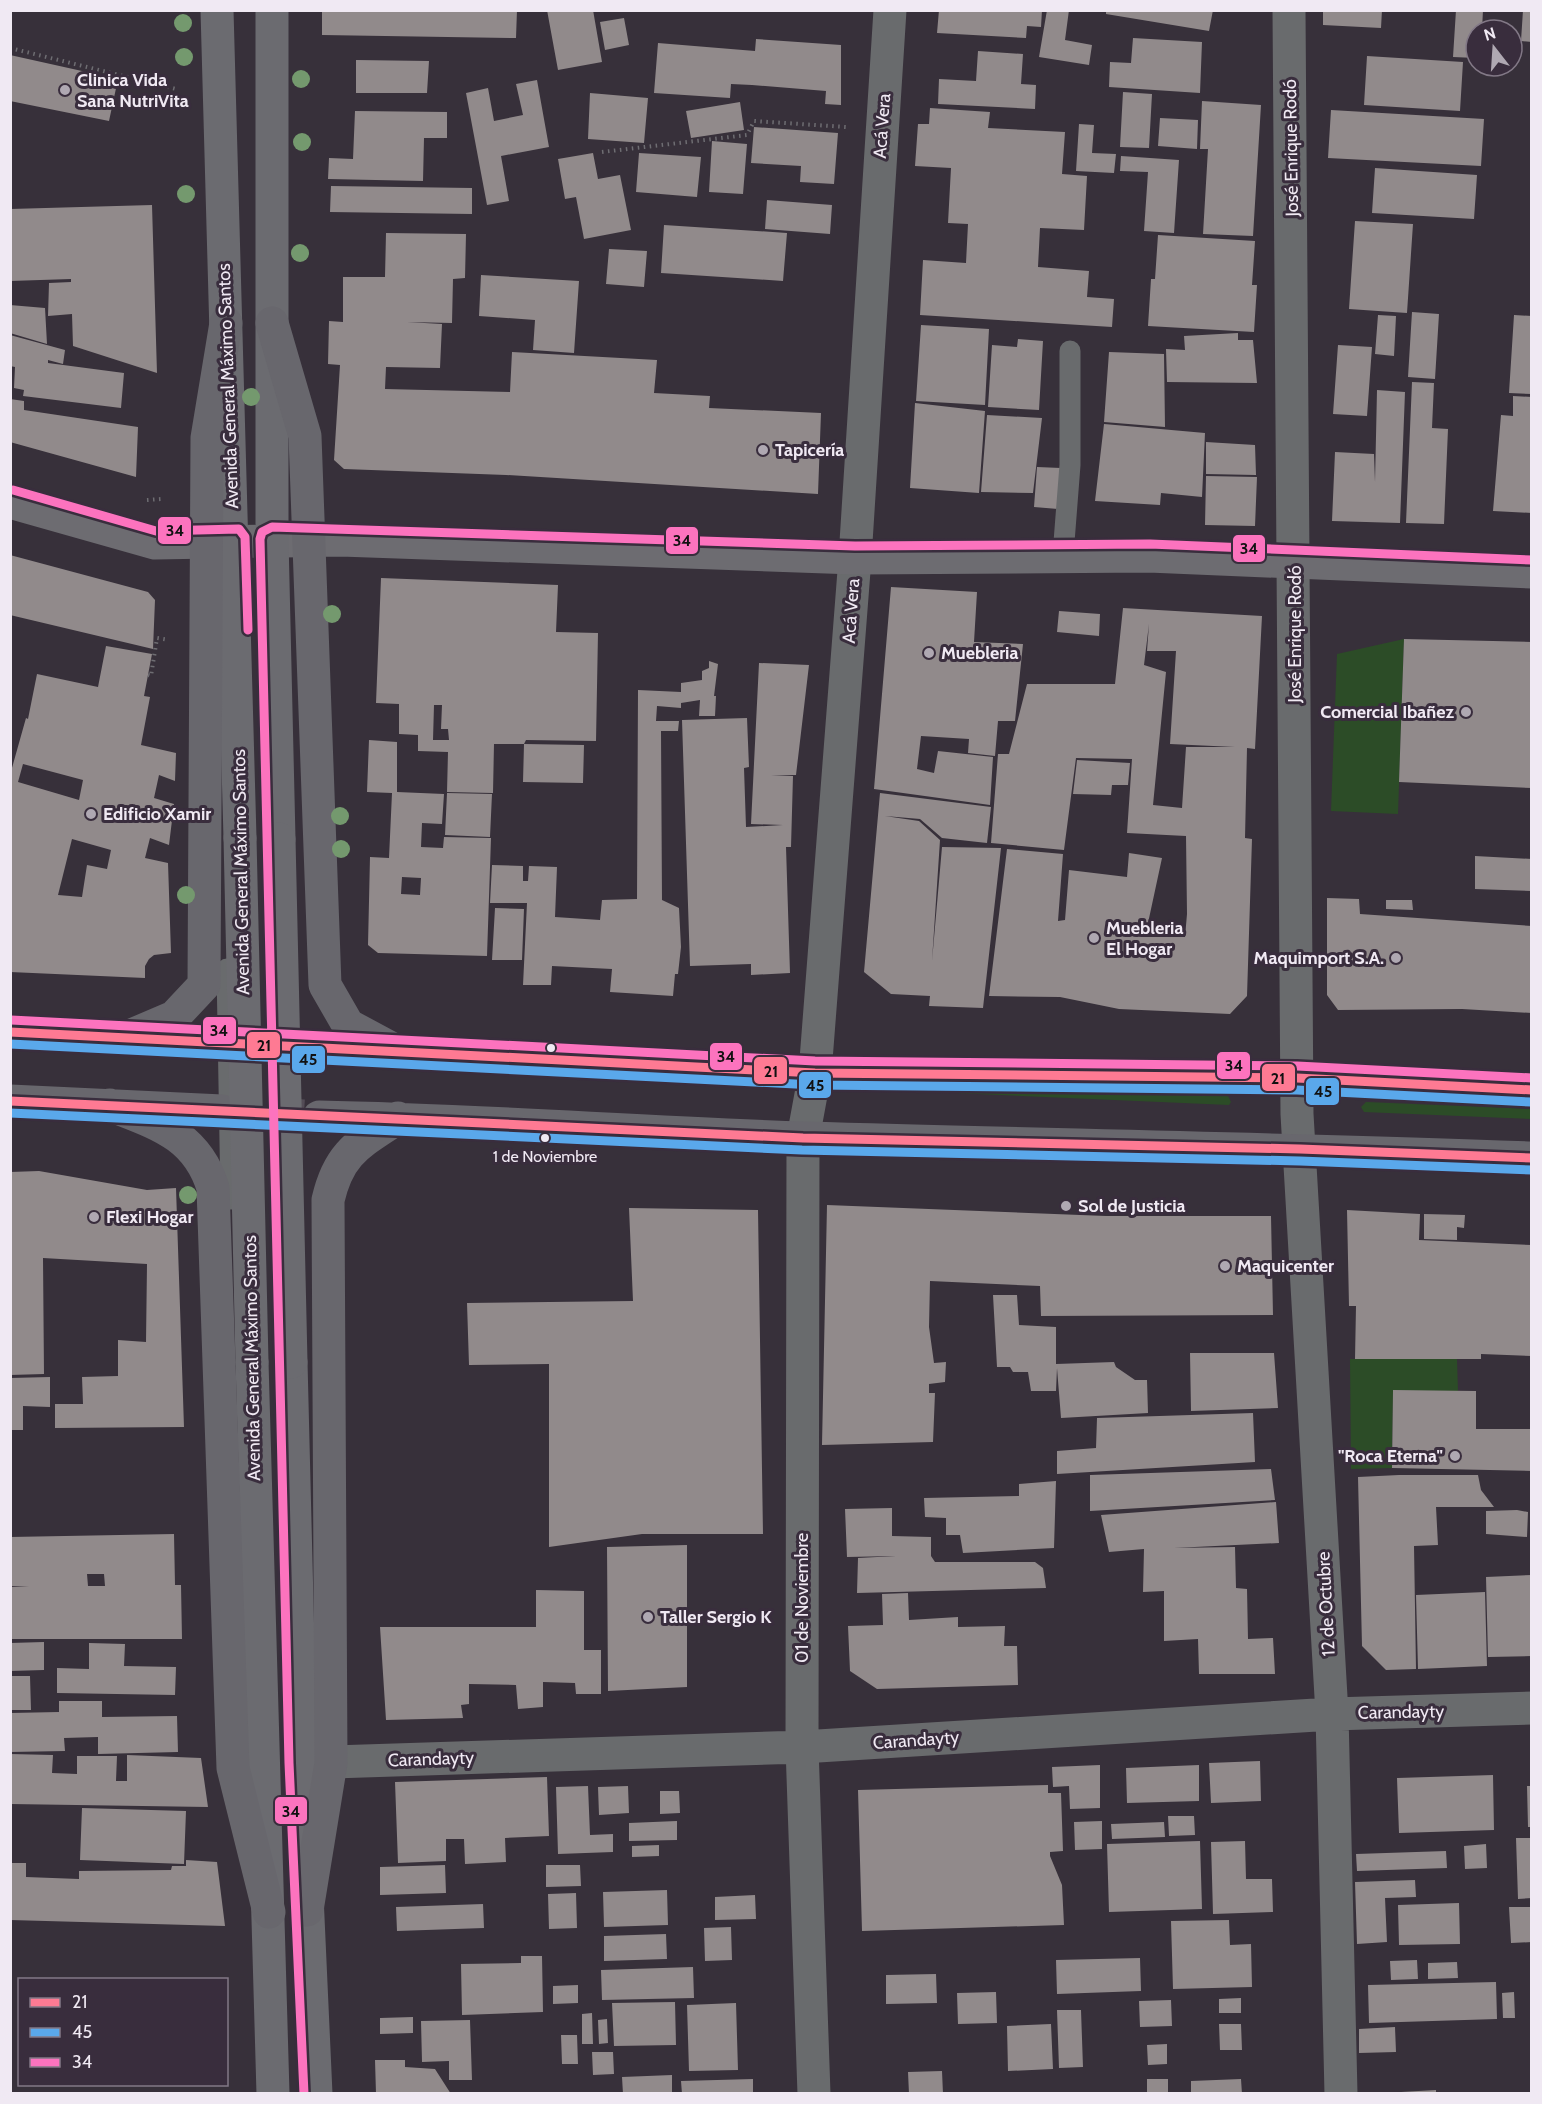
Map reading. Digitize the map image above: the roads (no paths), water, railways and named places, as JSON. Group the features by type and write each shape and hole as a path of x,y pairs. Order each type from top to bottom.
{"highway":[{"path":"272,322 304,436 325,985 348,1025 395,1051"},
{"path":"127,1037 174,1017 204,985 219,540 207,438 226,323"},
{"path":"10,1032 221,1043"},
{"path":"317,1047 395,1051 813,1088 1297,1078 1532,1090"},
{"path":"10,1101 222,1112"},
{"path":"110,1105 166,1127 197,1152 207,1168 213,1188 233,1768 268,1912"},
{"path":"319,1117 398,1118 803,1138 1300,1149 1532,1158"},
{"path":"307,1910 316,1763 328,1200 333,1176 352,1149 398,1118"}],"main road":[{"name":"Avenida General Máximo Santos","path":"217,10 226,323"},
{"path":"272,10 272,539 297,1647 316,1763"},
{"name":"Avenida General Máximo Santos","path":"219,540 236,655 259,1647 273,2094"},
{"path":"307,1910 316,2094"}],"street":[{"name":"Acá Vera","path":"813,1088 855,558 890,10"},
{"name":"José Enrique Rodó","path":"1289,10 1295,562 1297,1114"},
{"path":"10,502 155,543 308,539 855,558 1063,555 1532,572"},
{"name":"01 de Noviembre","path":"813,1088 803,1138 802,1747 813,2094"},
{"name":"12 de Octubre","path":"1297,1114 1332,1714 1341,2094"},
{"name":"Carandayty","path":"316,1763 802,1747 1332,1714 1532,1708"}],"lane":[{"path":"1063,555 1070,465 1070,351"},
{"path":"226,962 231,1199"}],"tunnel":[{"path":"222,1111 319,1117"}],"place":[{"name":"Clinica Vida Sana NutriVita","path":"65,90"},
{"name":"Tapicería","path":"763,450"},
{"name":"Muebleria","path":"929,653"},
{"name":"Comercial Ibañez","path":"1466,712"},
{"name":"Edificio Xamir","path":"91,814"},
{"name":"Muebleria El Hogar","path":"1094,938"},
{"name":"Maquimport S.A.","path":"1396,958"},
{"name":"1 de Noviembre","path":"545,1138"},
{"name":"Sol de Justicia","path":"1066,1206"},
{"name":"Flexi Hogar","path":"94,1217"},
{"name":"Maquicenter","path":"1225,1266"},
{"name":"\"Roca Eterna\"","path":"1455,1456"},
{"name":"Taller Sergio K","path":"648,1617"}]}
